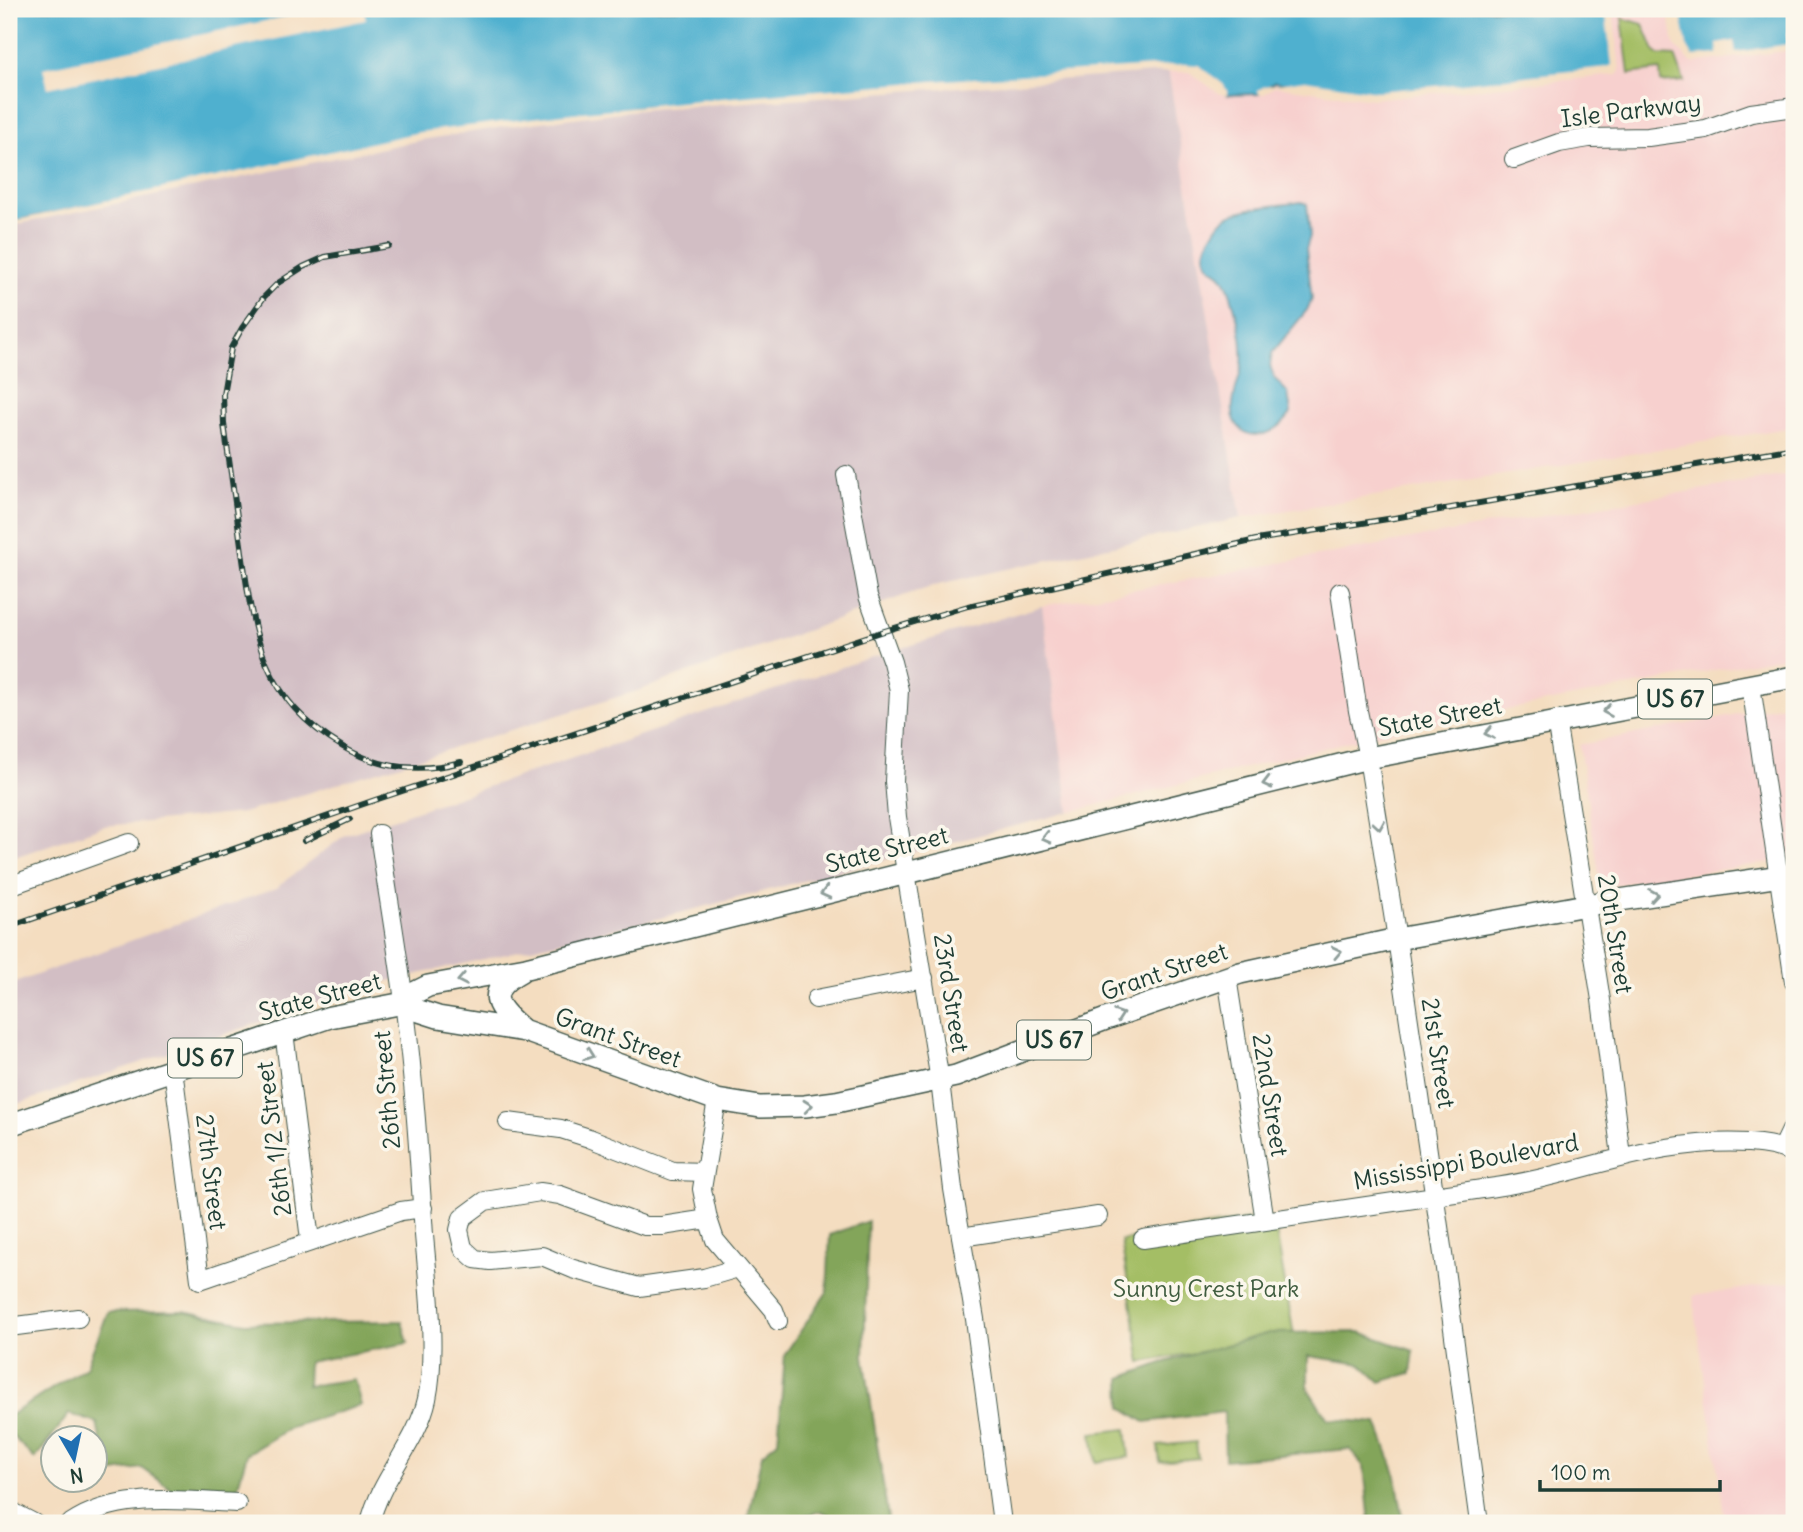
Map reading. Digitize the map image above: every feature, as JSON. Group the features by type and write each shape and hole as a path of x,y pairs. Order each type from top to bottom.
{"main road":[{"name":"State Street","path":"9,1125 284,1031 330,1017 404,1003 414,993 428,986 526,968 1368,758 1556,720 1794,677"},
{"name":"Grant Street","path":"404,1003 413,1009 438,1017 525,1031 717,1100 760,1107 805,1106 940,1081 1227,977 1397,939 1586,905 1787,875"},
{"path":"525,1031 499,1009 496,1000 497,992 504,982 526,968"}],"street":[{"name":"Isle Parkway","path":"1514,159 1567,142 1589,138 1648,137 1706,129 1751,113 1794,107"},
{"name":"23rd Street","path":"846,475 868,596 892,662 899,691 894,780 897,817 940,1081 953,1189 975,1319 1002,1523"},
{"name":"21st Street","path":"1340,592 1397,939 1479,1523"},
{"path":"1751,685 1787,875 1794,982"},
{"name":"20th Street","path":"1556,720 1586,905 1621,1156"},
{"name":"26th Street","path":"370,1523 378,1497 418,1425 427,1400 430,1372 429,1300 404,1003 379,834"},
{"path":"9,886 129,843"},
{"name":"22nd Street","path":"1227,977 1265,1221"},
{"path":"817,999 924,978"},
{"name":"26th 1/2 Street","path":"284,1031 310,1240"},
{"name":"27th Street","path":"173,1069 200,1280 310,1240"},
{"path":"717,1100 702,1189 708,1219 715,1240 774,1311 778,1321"},
{"path":"508,1122 561,1129 673,1171 704,1172"},
{"path":"1789,1151 1794,1124"},
{"name":"Mississippi Boulevard","path":"1143,1239 1528,1181 1621,1156 1667,1147 1721,1141 1789,1151"},
{"path":"708,1219 645,1226 569,1198 540,1192 485,1201 462,1218 459,1230 463,1248 475,1259 490,1261 542,1256 573,1269 639,1287 704,1278 738,1268"},
{"path":"310,1240 401,1210 422,1208"},
{"path":"961,1237 1098,1216"},
{"path":"9,1327 78,1318"},
{"path":"71,1523 82,1516 115,1506 149,1501 237,1503"},
{"path":"9,1510 34,1523"}],"shaded area":[{"path":"1609,9 1671,9 1794,46 1794,427 1241,518 1168,69 1190,69 1259,94 1274,82 1372,96"},
{"path":"1168,69 1241,518 934,585 640,690 243,813 104,826 9,859 9,222 420,137 637,107"},
{"path":"1794,474 1794,655 1379,734 1069,812 1042,606 1500,523"},
{"path":"1042,606 1069,812 649,921 371,985 9,1107 9,985 276,888 345,835 872,657"},
{"path":"1794,703 1794,859 1601,887 1579,745"},
{"path":"1794,1281 1794,1523 1725,1523 1693,1296"}],"green space":[{"path":"1622,18 1643,24 1654,51 1659,55 1675,56 1684,81 1661,83 1660,70 1629,74"},
{"name":"Sunny Crest Park","path":"1255,1218 1275,1225 1294,1336 1141,1362 1121,1241"},
{"path":"868,1221 864,1356 888,1518 885,1523 846,1523 821,1511 778,1523 747,1523 762,1454 778,1441 785,1354 827,1292 830,1235"},
{"path":"183,1311 245,1323 402,1321 408,1343 308,1362 307,1386 354,1379 361,1405 291,1427 247,1454 236,1492 177,1493 142,1468 108,1473 108,1424 97,1424 69,1414 61,1424 38,1424 38,1455 35,1459 9,1433 9,1416 86,1367 108,1312"},
{"path":"1360,1332 1414,1351 1411,1373 1380,1382 1361,1364 1308,1356 1308,1389 1328,1419 1377,1423 1395,1471 1404,1523 1370,1523 1364,1467 1350,1449 1225,1460 1224,1412 1145,1422 1122,1407 1121,1378 1162,1363 1269,1333"},
{"path":"1126,1429 1129,1457 1096,1462 1092,1433"},
{"path":"1196,1442 1198,1458 1160,1462 1158,1446"}],"water":[{"path":"9,9 1609,9 1617,71 1372,96 1274,82 1259,94 1227,95 1190,69 637,107 420,137 9,222"},
{"path":"1671,9 1794,9 1794,46 1693,59 1677,43"},
{"path":"1301,202 1307,204 1310,236 1306,249 1312,299 1307,310 1272,353 1270,366 1275,379 1288,393 1291,413 1282,424 1270,432 1249,434 1242,430 1233,416 1242,360 1238,321 1225,282 1220,274 1208,265 1206,249 1218,226 1230,215 1249,209"}],"pier":[{"path":"322,9 364,9 366,20 48,88 43,68"},
{"path":"1605,9 1613,9 1620,71 1617,75 1372,99 1275,86 1265,94 1259,94 1258,90 1265,86 1305,80 1376,91 1607,67 1612,65"},
{"path":"1668,9 1680,9 1687,46 1693,56 1718,54 1717,44 1734,41 1736,52 1789,44 1788,32 1794,31 1794,50 1692,63 1674,45"},
{"path":"1198,65 1223,84 1227,95 1220,94 1189,72 1169,72 637,110 421,140 9,226 9,222 420,132 709,99"}],"railway":[{"path":"389,246 325,257 278,283 264,297 231,348 223,394 224,424 246,583 251,612 267,664 279,687 295,708 316,728 343,747 386,764 415,768 461,762"},
{"path":"9,927 375,800 881,632 968,606 1256,540 1794,448"},
{"path":"304,841 350,819"}]}
